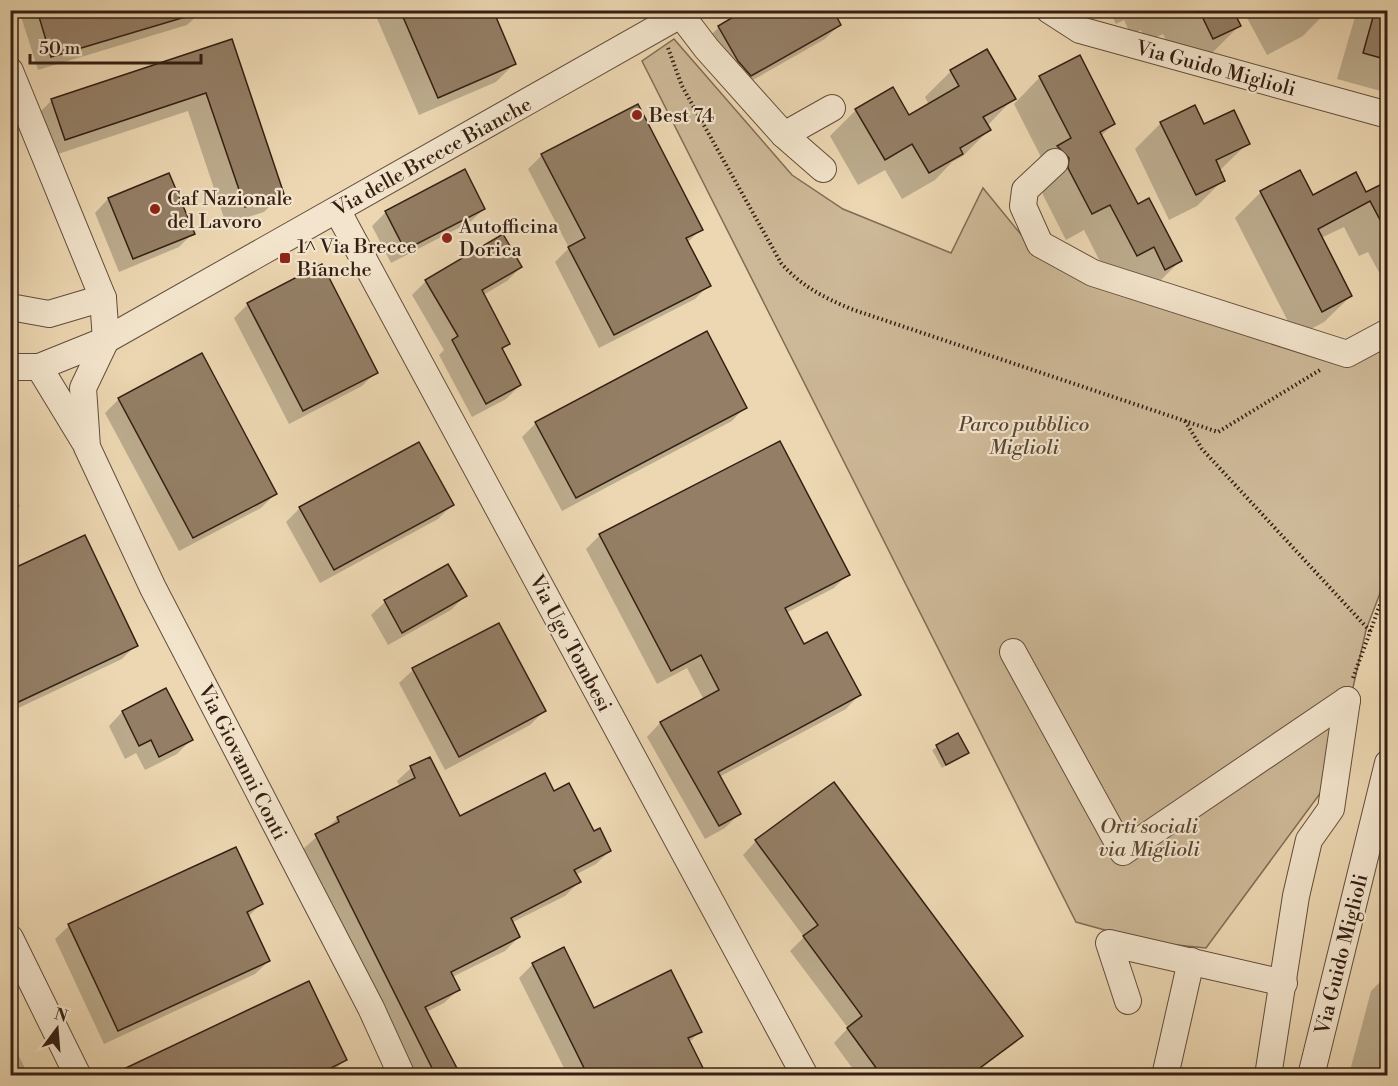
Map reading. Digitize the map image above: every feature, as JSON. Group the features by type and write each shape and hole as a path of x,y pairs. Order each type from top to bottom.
{"street":[{"name":"Via Guido Miglioli","path":"1049,10 1080,30 1388,115"},
{"path":"677,18 784,135 824,169"},
{"name":"Via delle Brecce Bianche","path":"10,367 39,367 106,340 677,18"},
{"path":"10,71 103,298 106,340"},
{"path":"784,135 832,108"},
{"path":"1055,162 1025,190 1023,206 1040,244 1093,273 1347,354 1388,332"},
{"name":"Via Ugo Tombesi","path":"337,210 805,1076"},
{"path":"10,307 49,314 103,298"},
{"name":"Via Giovanni Conti","path":"87,447 83,388 106,340"},
{"name":"Via Giovanni Conti","path":"39,367 87,447 153,588 371,1008 402,1076"},
{"path":"1013,652 1123,852 1347,700"},
{"path":"1268,1076 1296,896 1309,840 1331,809 1347,700"},
{"name":"Via Guido Miglioli","path":"1311,1076 1388,763"},
{"path":"10,938 78,1076"},
{"path":"1128,1001 1109,942 1284,983"},
{"path":"1165,1076 1191,961"}],"path":[{"path":"677,18 682,86 781,263 796,280 818,295 851,309 1218,432 1347,354"},
{"path":"1185,421 1202,449 1370,631"},
{"path":"1347,700 1354,670 1388,583"}],"green space":[{"name":"Parco pubblico Miglioli","path":"674,39 792,175 843,209 951,253 983,188 1041,259 1350,361 1387,343 1387,575 1366,630 1333,776 1206,948 1148,942 1076,922 642,61"}],"building":[{"path":"37,10 191,10 192,15 51,57"},
{"path":"400,10 493,10 516,64 438,98"},
{"path":"745,10 833,10 841,25 751,76 738,61 718,26"},
{"path":"1199,10 1233,10 1241,26 1213,39"},
{"path":"1375,10 1388,10 1388,60 1363,53"},
{"path":"232,39 284,194 245,207 206,93 65,140 51,99"},
{"path":"987,49 1016,99 983,117 991,130 960,148 963,154 929,173 912,144 885,160 855,109 893,87 909,115 959,86 950,70"},
{"path":"1080,55 1115,124 1100,132 1138,204 1149,198 1182,261 1165,270 1154,247 1137,256 1110,205 1092,214 1068,168 1069,158 1057,146 1071,138 1039,76"},
{"path":"638,104 703,230 686,238 711,286 614,335 568,247 585,238 541,154"},
{"path":"1195,105 1204,124 1234,110 1250,144 1216,160 1225,181 1196,195 1160,122"},
{"path":"465,169 485,209 405,250 385,211"},
{"path":"1300,170 1313,195 1356,172 1366,192 1388,181 1388,235 1370,201 1318,229 1352,296 1322,312 1260,191"},
{"path":"169,173 195,234 133,259 108,198"},
{"path":"503,234 522,267 482,290 510,344 502,348 521,385 486,404 452,340 458,336 425,280"},
{"path":"322,264 378,373 303,411 247,303"},
{"path":"707,331 747,408 576,498 535,422"},
{"path":"202,353 277,494 193,538 118,398"},
{"path":"780,441 850,575 785,608 804,644 827,632 861,695 718,772 741,814 719,826 660,722 719,690 701,655 671,671 599,534"},
{"path":"419,442 454,505 334,570 299,507"},
{"path":"85,535 138,646 10,706 10,570"},
{"path":"448,564 467,596 402,633 384,600"},
{"path":"499,623 546,711 459,757 412,668"},
{"path":"166,688 193,740 159,757 151,740 139,746 122,711"},
{"path":"958,733 969,753 946,765 936,745"},
{"path":"430,757 460,816 545,773 554,791 569,783 594,831 600,828 611,851 574,870 581,882 511,918 520,937 451,972 460,990 425,1007 461,1076 436,1076 315,834 339,822 337,817 415,778 410,766"},
{"path":"834,782 1023,1036 969,1076 882,1076 847,1028 862,1016 803,936 818,925 755,840"},
{"path":"236,847 263,904 247,912 270,961 118,1031 68,924"},
{"path":"564,947 594,1008 671,970 702,1032 688,1038 707,1076 588,1076 532,963"},
{"path":"309,981 347,1060 315,1076 109,1076"}],"place":[{"name":"Best 74","path":"637,115"},
{"name":"Caf Nazionale del Lavoro","path":"155,209"},
{"name":"Autofficina Dorica","path":"447,238"},
{"name":"1^ Via Brecce Bianche","path":"285,258"}],"park label":[{"name":"Orti sociali via Miglioli","path":"1149,838"}]}
